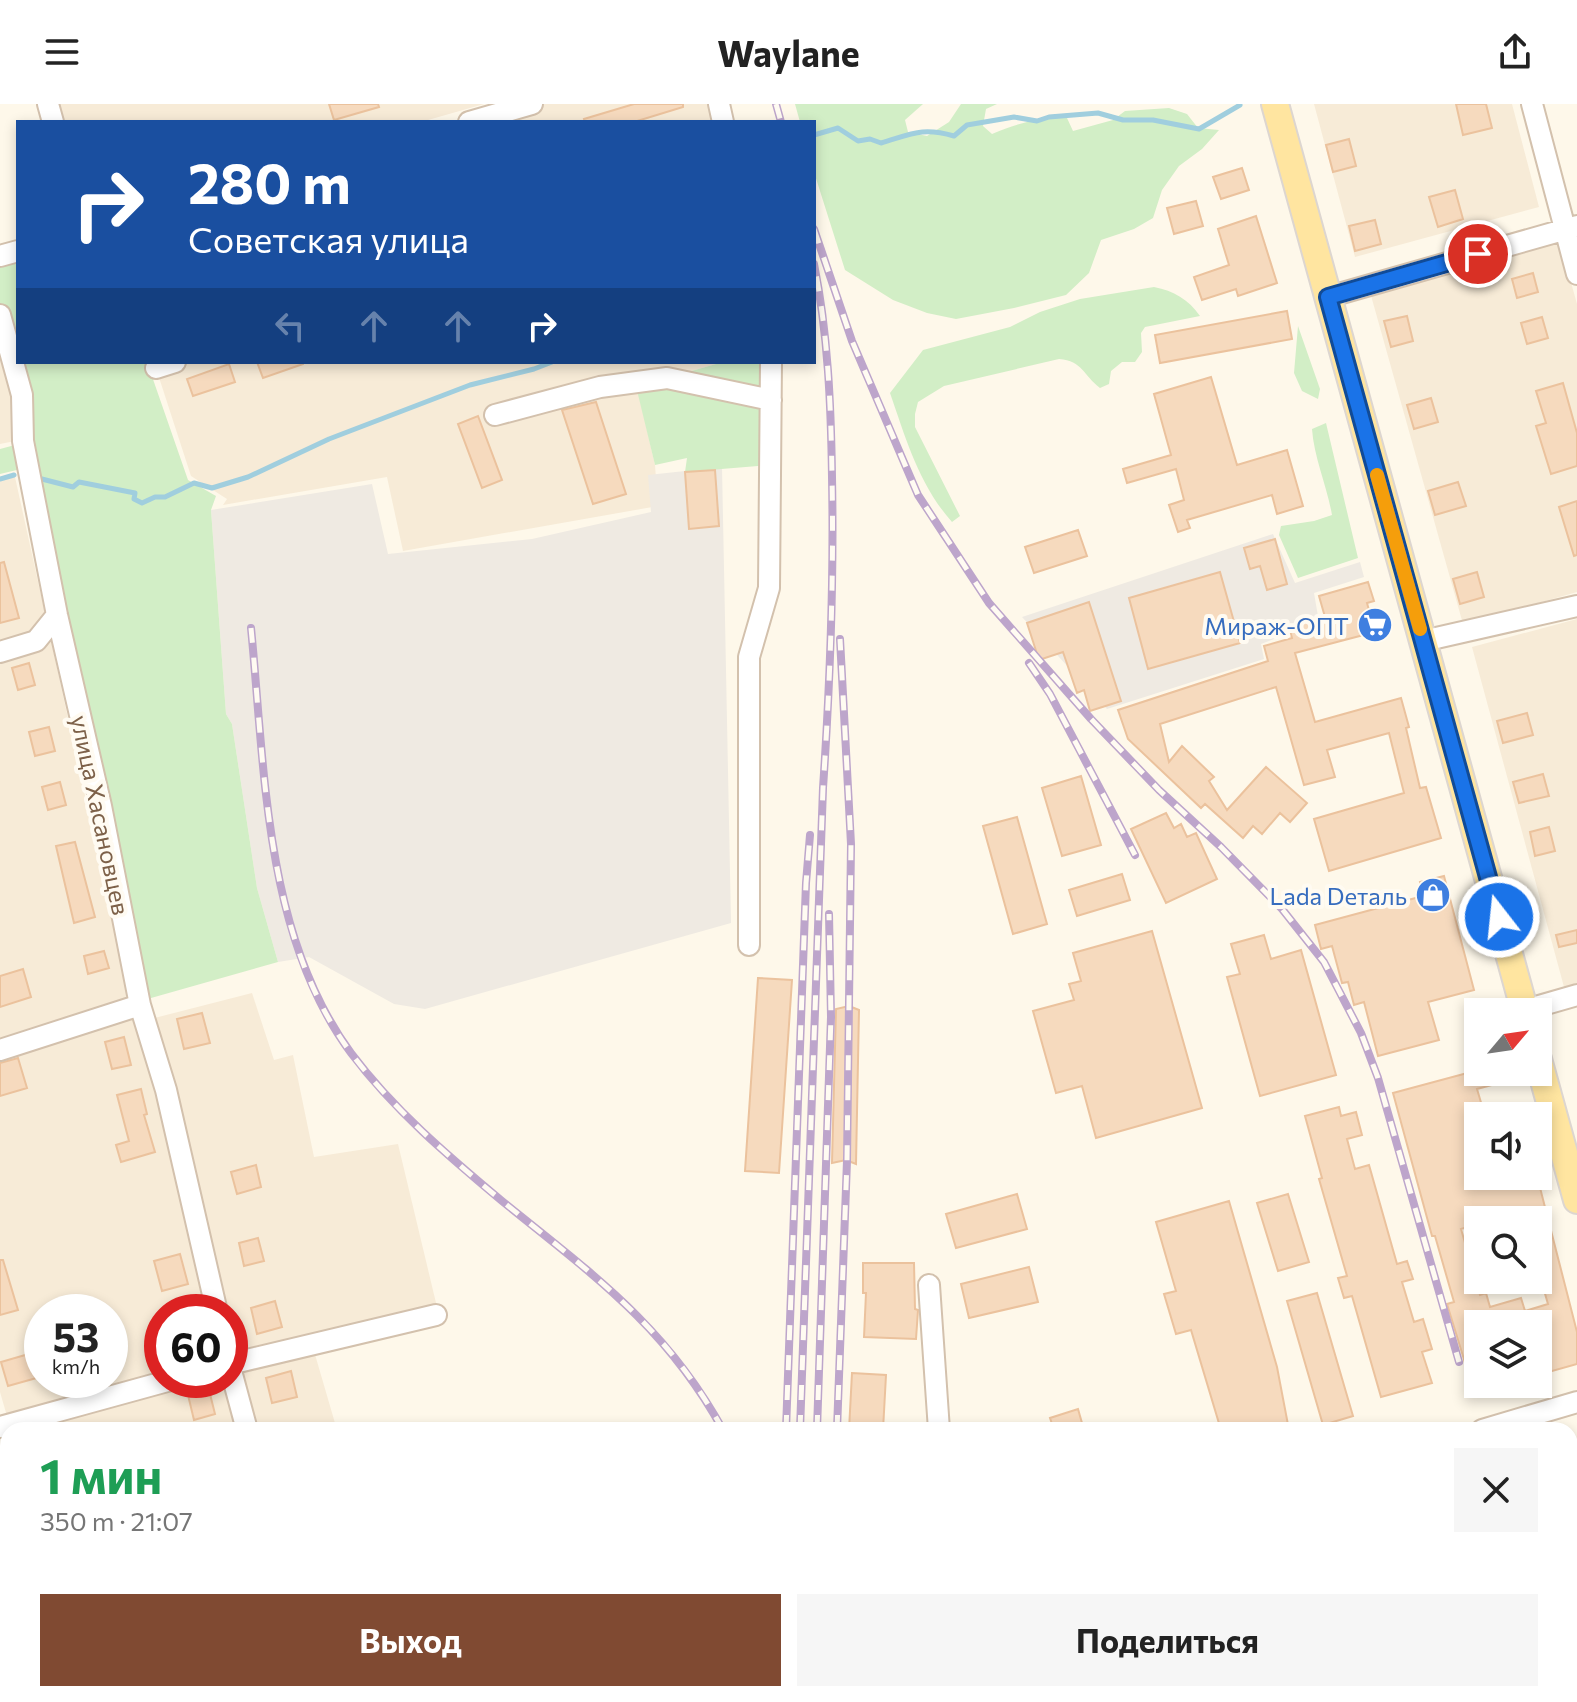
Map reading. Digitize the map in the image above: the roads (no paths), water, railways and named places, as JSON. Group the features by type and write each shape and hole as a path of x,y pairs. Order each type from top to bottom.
{"main road":[{"path":"1275,104 1521,998"},
{"path":"1545,1086 1577,1200"}],"street":[{"path":"476,120 532,104"},
{"path":"1532,104 1571,228 1577,274"},
{"path":"1328,297 1571,228"},
{"name":"улица Хасановцев","path":"0,315 22,395 23,441 140,1005 166,1090 213,1294"},
{"path":"749,945 749,657 769,588 771,364"},
{"path":"495,415 600,387 667,378 771,400"},
{"path":"1423,641 1577,606"},
{"path":"0,652 36,641 57,615"},
{"path":"1552,1003 1577,995"},
{"path":"0,1050 140,1005"},
{"path":"929,1285 938,1422"},
{"path":"248,1361 436,1315"},
{"path":"18,1422 144,1387"},
{"path":"239,1398 245,1422"},
{"path":"1509,1422 1577,1402"}],"waterway":[{"path":"816,134 838,128 858,141 870,139 881,143 925,132 954,136 967,125 1014,117 1037,121 1049,117 1098,113 1123,120 1153,120 1199,129 1240,105"},
{"path":"38,478 73,487 79,482 135,493 134,499 142,503 155,497 165,497 194,483 212,488 248,477 329,439 470,385 547,364"},
{"path":"0,479 14,475"}],"railway":[{"path":"776,104 780,120"},
{"path":"816,235 852,341 918,495 989,603 1091,719 1282,909 1324,962 1361,1033 1378,1078 1459,1362"},
{"path":"800,1422 832,555 828,370 816,276"},
{"path":"251,628 274,849 285,904 301,957 322,1007 351,1053 403,1113 461,1166 596,1278 652,1331 701,1393 718,1422"},
{"path":"837,1422 847,1161 851,844 840,639"},
{"path":"1029,663 1050,694 1135,855"},
{"path":"786,1422 810,835"},
{"path":"817,1422 831,1017 829,914"}],"place":[{"name":"Мираж-ОПТ","path":"1375,625"},
{"name":"Lada Dеталь","path":"1433,895"}]}
